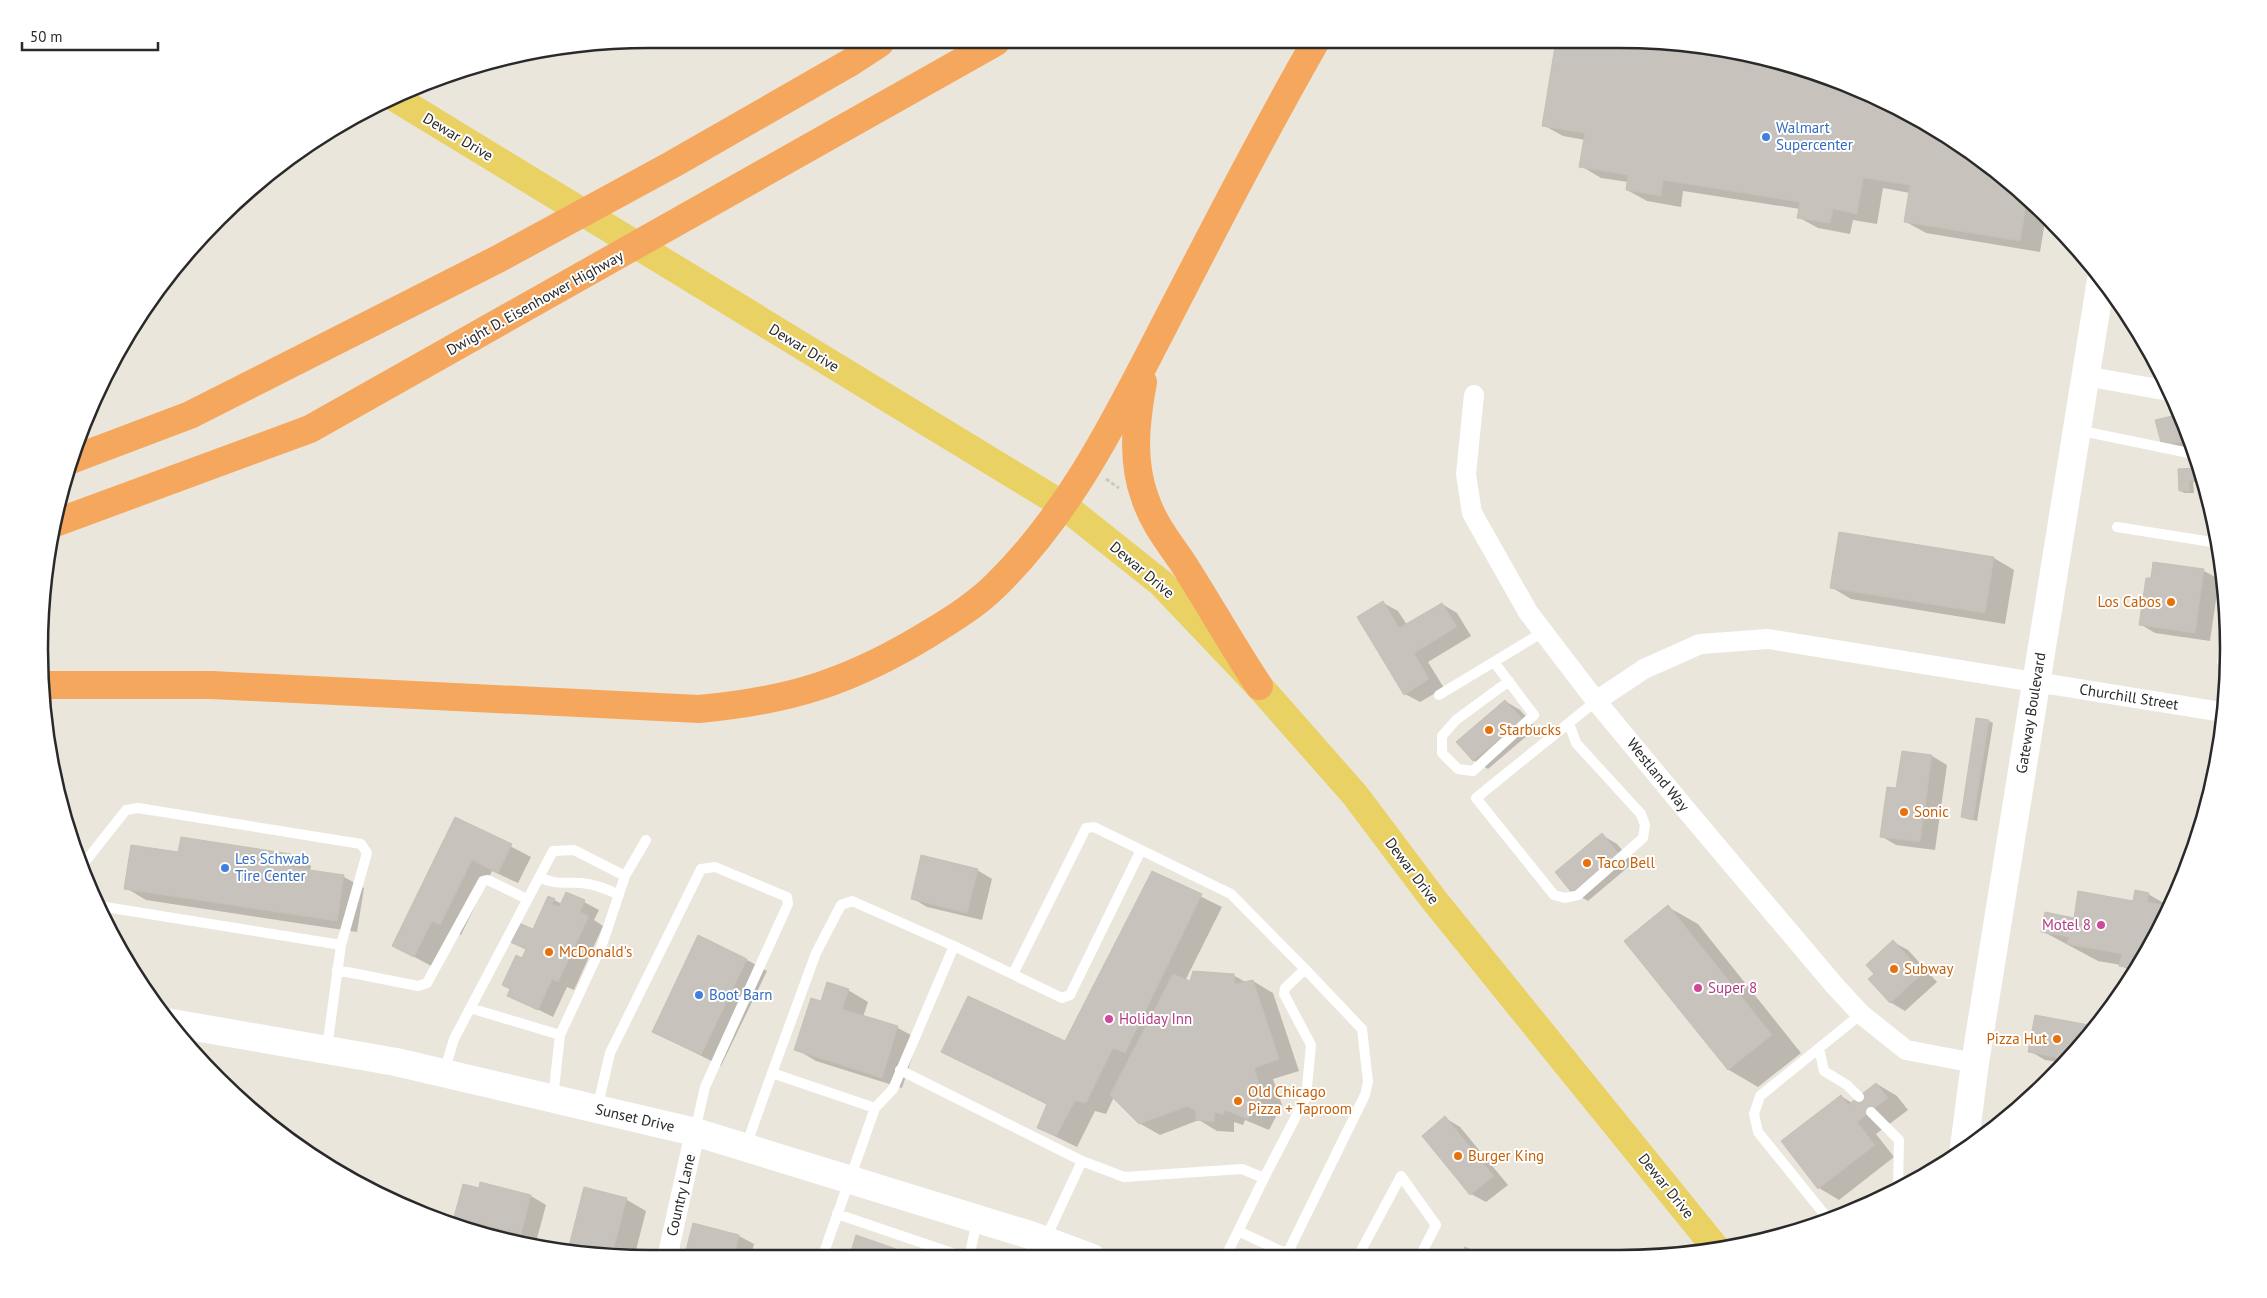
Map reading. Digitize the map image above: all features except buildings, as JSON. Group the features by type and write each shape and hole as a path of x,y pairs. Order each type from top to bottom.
{"highway":[{"path":"79,457 190,415 498,259 673,164 872,48"},
{"name":"Dwight D. Eisenhower Highway","path":"62,521 310,429 985,48"},
{"path":"49,685 212,686 406,694 699,710 755,704 795,695 848,677 901,651 961,614 995,586 1036,543 1063,505 1147,359 1260,138 1312,48"},
{"path":"1147,359 1135,423 1136,459 1144,497 1158,528 1181,561 1259,686"}],"main road":[{"name":"Dewar Drive","path":"401,101 1063,505 1161,583 1259,686 1354,795 1434,900 1712,1243"}],"street":[{"name":"Gateway Boulevard","path":"1965,1140 1975,1063 2099,289"},
{"path":"2085,376 2160,390"},
{"name":"Westland Way","path":"1474,395 1466,474 1472,513 1528,612 1596,701 1835,986 1861,1014 1906,1050 1975,1063"},
{"name":"Churchill Street","path":"1596,701 1644,669 1672,654 1700,644 1730,640 1768,639 2216,711"},
{"name":"Sunset Drive","path":"179,1024 327,1049 444,1073 695,1132 1044,1240 1068,1250"},
{"name":"Country Lane","path":"669,1250 695,1132"}],"lane":[{"path":"2076,430 2187,453"},
{"path":"2117,527 2210,543"},
{"path":"1439,695 1543,632"},
{"path":"1494,662 1509,681 1534,715 1473,771 1462,771 1448,761 1442,753 1442,736 1456,720 1509,681"},
{"path":"1569,723 1576,743 1641,814 1645,825 1643,838 1578,895 1565,898 1554,895 1476,798 1596,701"},
{"path":"86,861 126,810 138,808 361,844 368,853 341,945 327,1049"},
{"path":"1013,974 1086,828 1094,827 1231,894 1362,1029 1368,1082 1366,1095 1289,1250"},
{"path":"553,1099 560,1035 602,945 625,876 646,840"},
{"path":"444,1073 454,1039 553,851 574,850 625,876"},
{"path":"746,1148 816,953 841,905 852,901 954,946 1062,998 1070,996 1141,850"},
{"path":"597,1109 610,1053 701,869 714,867 787,898 788,904 705,1087 695,1132"},
{"path":"539,877 551,884 580,883 598,885 619,895"},
{"path":"337,970 418,986 427,984 483,881 488,880 527,899"},
{"path":"106,907 341,945"},
{"path":"825,1250 875,1108 893,1089 954,946"},
{"path":"1228,1250 1306,1097 1311,1045 1284,994 1285,988 1305,969"},
{"path":"470,1008 560,1035"},
{"path":"1824,1214 1758,1132 1754,1114 1760,1096 1861,1014"},
{"path":"1819,1048 1824,1071 1848,1085 1859,1097"},
{"path":"900,1070 1082,1161 1124,1177 1242,1169 1264,1178"},
{"path":"772,1072 875,1108"},
{"path":"1871,1112 1899,1140 1898,1181"},
{"path":"1044,1240 1082,1161"},
{"path":"1361,1250 1401,1176 1436,1225 1423,1250"},
{"path":"837,1214 944,1250"},
{"path":"970,1250 977,1219"},
{"path":"1238,1231 1279,1250"}],"place":[{"name":"Walmart Supercenter","path":"1766,137"},
{"name":"Los Cabos","path":"2171,602"},
{"name":"Starbucks","path":"1489,730"},
{"name":"Sonic","path":"1904,812"},
{"name":"Taco Bell","path":"1587,863"},
{"name":"Les Schwab Tire Center","path":"225,868"},
{"name":"Motel 8","path":"2101,925"},
{"name":"McDonald's","path":"549,952"},
{"name":"Subway","path":"1894,969"},
{"name":"Super 8","path":"1698,988"},
{"name":"Boot Barn","path":"699,995"},
{"name":"Holiday Inn","path":"1109,1019"},
{"name":"Pizza Hut","path":"2057,1039"},
{"name":"Old Chicago Pizza + Taproom","path":"1238,1101"},
{"name":"Burger King","path":"1458,1156"}]}
